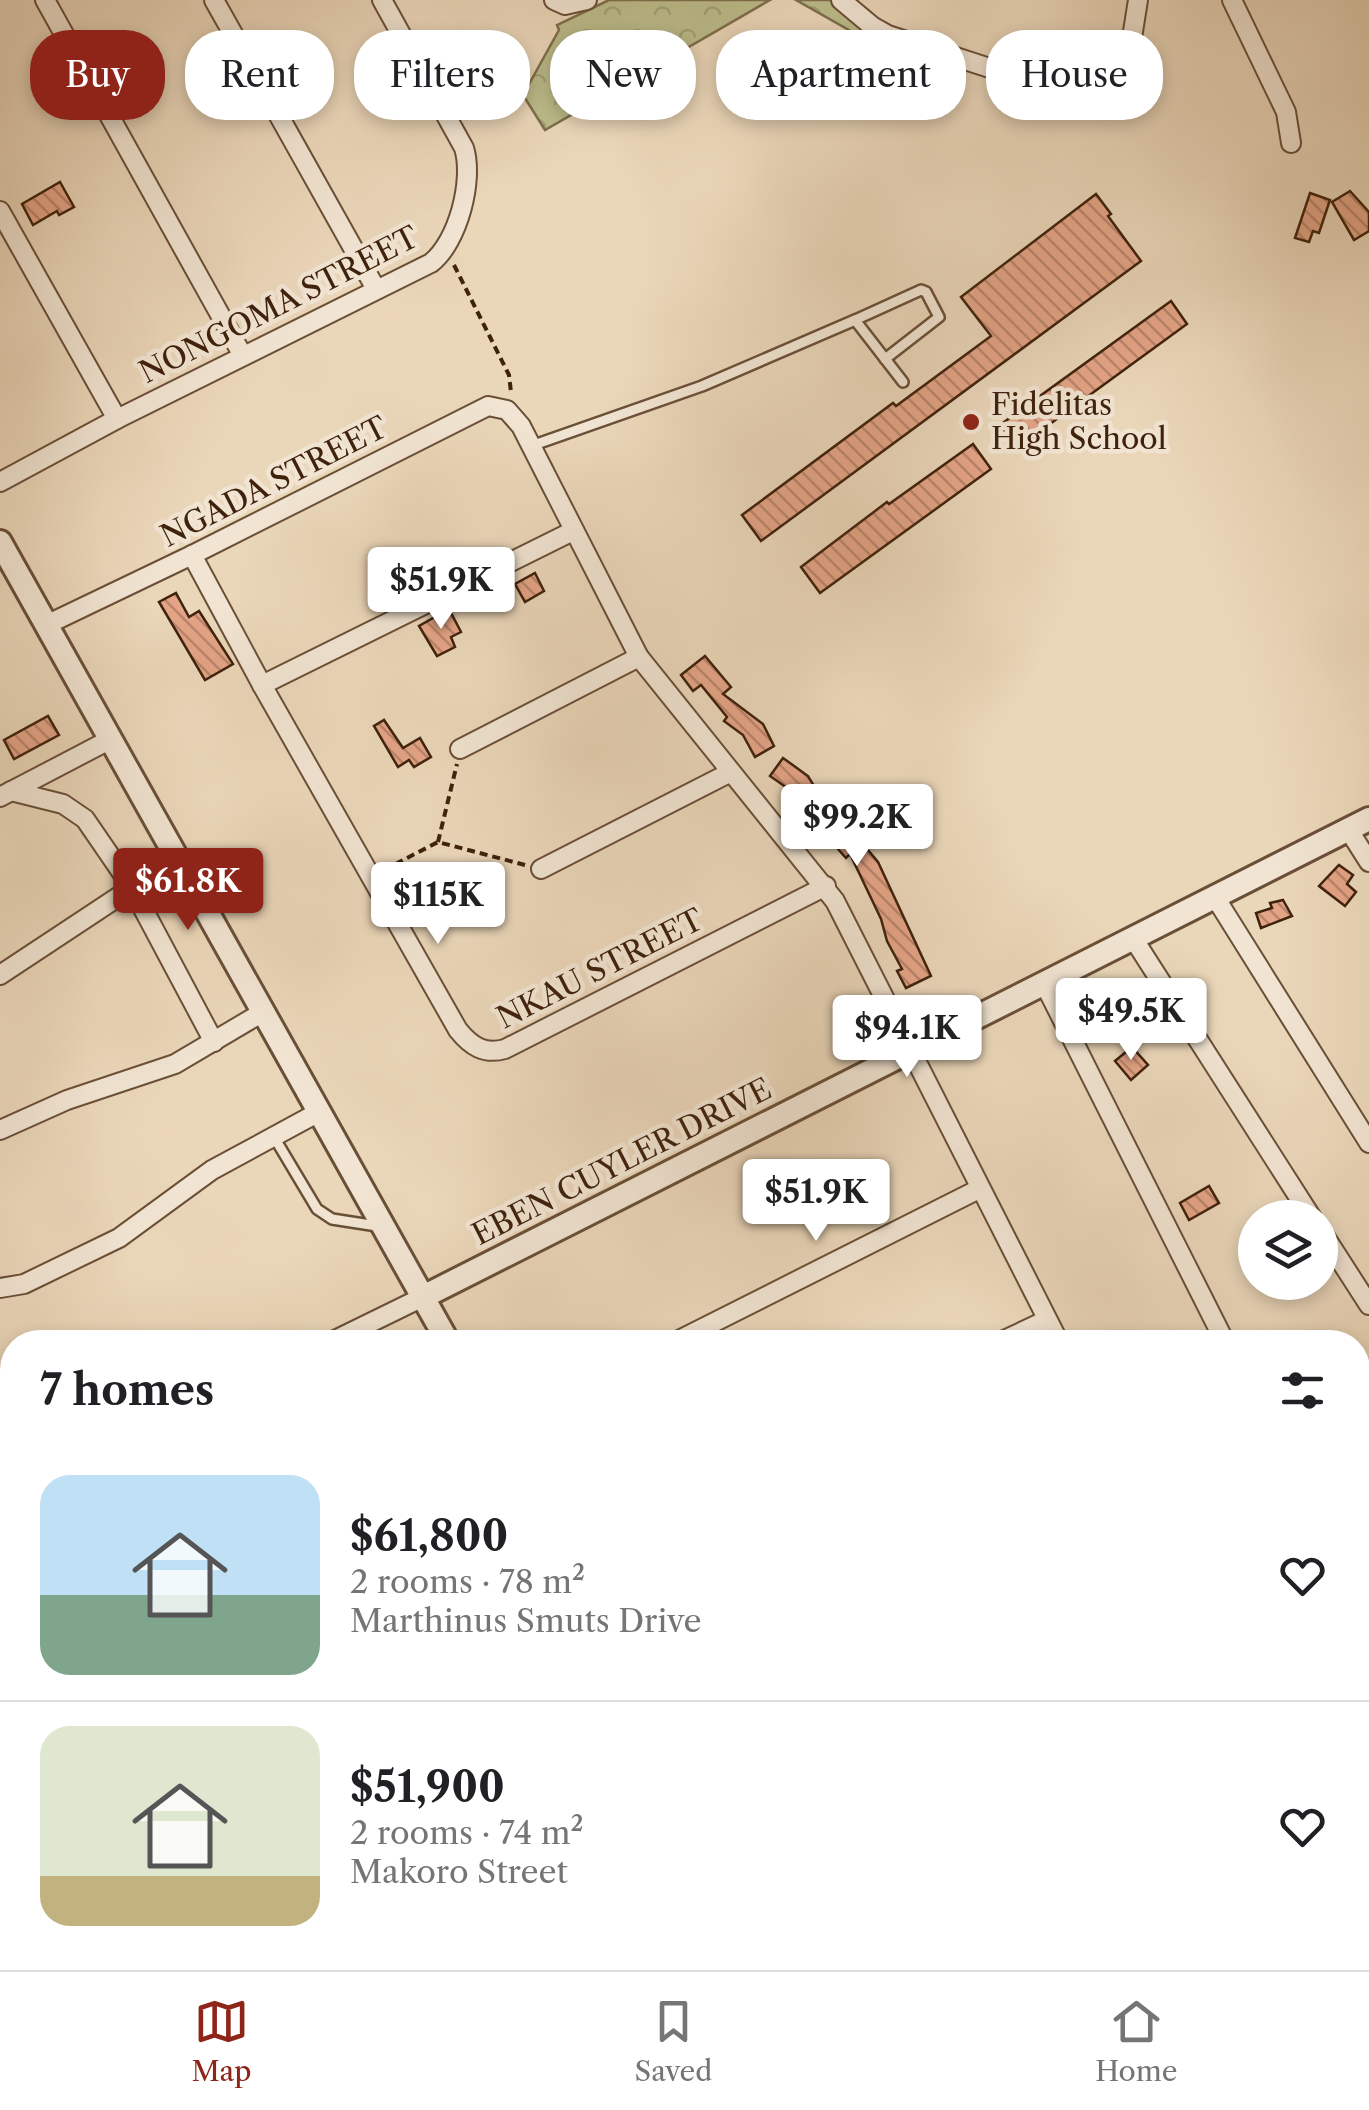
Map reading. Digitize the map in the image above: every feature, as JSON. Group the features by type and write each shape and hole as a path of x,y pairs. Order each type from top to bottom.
{"street":[{"path":"45,0 243,356"},
{"path":"214,0 376,289"},
{"name":"NONGOMA STREET","path":"0,482 431,262 448,246 468,184 468,162 382,0"},
{"path":"554,0 564,5 588,0"},
{"path":"841,0 888,35 1091,101 1110,98 1125,82 1138,0"},
{"path":"1232,0 1286,112 1291,144"},
{"path":"0,212 117,419"},
{"name":"NGADA STREET","path":"46,624 488,406 507,410"},
{"path":"507,410 522,426 639,658 826,886 912,1048 1052,1330"},
{"path":"262,685 573,531"},
{"path":"0,542 441,1330"},
{"name":"NKAU STREET","path":"192,555 371,877 458,1030 470,1044 492,1052 504,1049 826,886"},
{"path":"460,749 639,658"},
{"path":"6,794 110,739"},
{"path":"541,870 731,772"},
{"path":"6,794 64,804 85,819 131,886 214,1042"},
{"path":"1359,824 1369,862"},
{"name":"EBEN CUYLER DRIVE","path":"356,1330 1359,824"},
{"path":"0,975 176,858"},
{"path":"1215,897 1369,1143"},
{"path":"1132,938 1300,1200"},
{"path":"1044,983 1219,1330"},
{"path":"0,1130 67,1100 156,1072 263,1012"},
{"path":"0,1288 24,1284 119,1238 212,1170 320,1112"},
{"path":"699,1330 979,1189"},
{"path":"1338,1257 1369,1305"},
{"path":"1026,1330 1047,1320"}],"lane":[{"path":"531,446 702,386 921,290 926,292 939,317 885,359"},
{"path":"855,320 903,382"},
{"path":"274,1137 316,1209 332,1219 384,1227"}],"path":[{"path":"448,246 452,262 509,375 511,398 507,410"},
{"path":"438,842 460,749"},
{"path":"371,877 438,842 541,870"}],"green space":[{"path":"609,0 770,0 696,43 696,30 559,30 557,25"},
{"path":"796,0 832,0 869,30 849,30"},
{"path":"550,46 550,120 562,120 545,130 530,106 530,82"}],"building":[{"path":"60,182 74,207 59,215 57,211 33,225 22,204"},
{"path":"1350,191 1369,212 1369,231 1354,240 1332,202"},
{"path":"1310,193 1330,200 1319,233 1313,231 1309,242 1295,238"},
{"path":"1096,194 1141,261 761,541 742,515 991,336 961,297"},
{"path":"1171,301 1187,324 1017,448 1000,425"},
{"path":"973,444 991,469 820,593 801,567"},
{"path":"535,573 544,591 525,602 515,584"},
{"path":"176,593 189,617 199,611 233,664 205,680 159,602"},
{"path":"449,609 461,632 451,637 455,647 437,656 419,626"},
{"path":"705,656 731,687 723,694 763,724 774,746 755,757 743,735 724,721 727,717 701,685 693,691 681,675"},
{"path":"48,716 59,735 14,759 4,740"},
{"path":"384,720 403,748 420,738 431,757 414,767 409,760 398,767 374,726"},
{"path":"783,758 808,776 831,814 835,811 878,862 931,976 906,988 897,971 902,969 850,854 846,858 829,839 821,846 790,790 770,776"},
{"path":"1339,865 1353,875 1347,884 1356,892 1345,906 1319,886"},
{"path":"1283,900 1292,916 1261,928 1256,913"},
{"path":"1114,993 1114,1014 1092,1014 1091,994"},
{"path":"1132,1047 1148,1065 1131,1080 1115,1061"},
{"path":"1209,1186 1219,1203 1189,1220 1180,1203"}],"place":[{"name":"Fidelitas High School","path":"971,422"}]}
